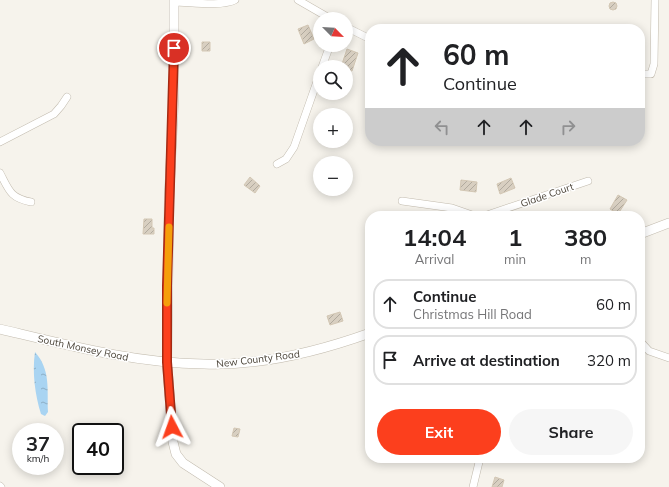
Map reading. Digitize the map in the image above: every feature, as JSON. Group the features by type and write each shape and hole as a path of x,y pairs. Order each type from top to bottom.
{"street":[{"path":"220,487 183,462 176,454 173,442 167,362 169,200 174,94 174,1 216,3 232,2 235,0"},
{"path":"298,0 319,12"},
{"path":"645,74 650,74 654,64 655,0"},
{"path":"353,30 365,36"},
{"path":"277,164 286,159 294,147 313,93"},
{"path":"0,142 54,114 66,97"},
{"path":"0,173 14,196 19,200 30,202"},
{"name":"Glade Court","path":"499,211 588,181"},
{"path":"402,201 452,208 461,211"},
{"path":"645,232 669,223"},
{"name":"South Monsey Road","path":"0,329 98,352 167,362"},
{"name":"New County Road","path":"167,362 205,364 240,363 274,359 333,346 365,335"},
{"path":"645,347 649,351 669,358"},
{"path":"473,487 479,463"}],"water":[{"path":"35,352 44,366 46,373 48,388 48,412 45,416 41,414 37,399 34,375"}],"building":[{"path":"611,2 615,2 617,6 615,10 611,10 609,8 609,4"},
{"path":"308,25 313,40 304,44 298,29"},
{"path":"202,42 210,42 210,51 202,51"},
{"path":"353,51 358,53 353,68 353,60 343,60 346,52"},
{"path":"250,177 260,186 255,193 244,185"},
{"path":"511,178 515,188 500,194 497,184"},
{"path":"461,180 477,182 476,192 460,190"},
{"path":"618,195 627,200 620,211 613,211 610,209"},
{"path":"144,219 152,219 154,234 143,234"},
{"path":"340,312 343,321 330,325 327,316"},
{"path":"234,428 240,429 238,437 232,436"},
{"path":"495,477 504,480 502,487 492,487"}],"slow traffic":[{"path":"167,303 169,227"}],"route":[{"path":"172,427 167,362 167,286 174,94 174,48"}]}
